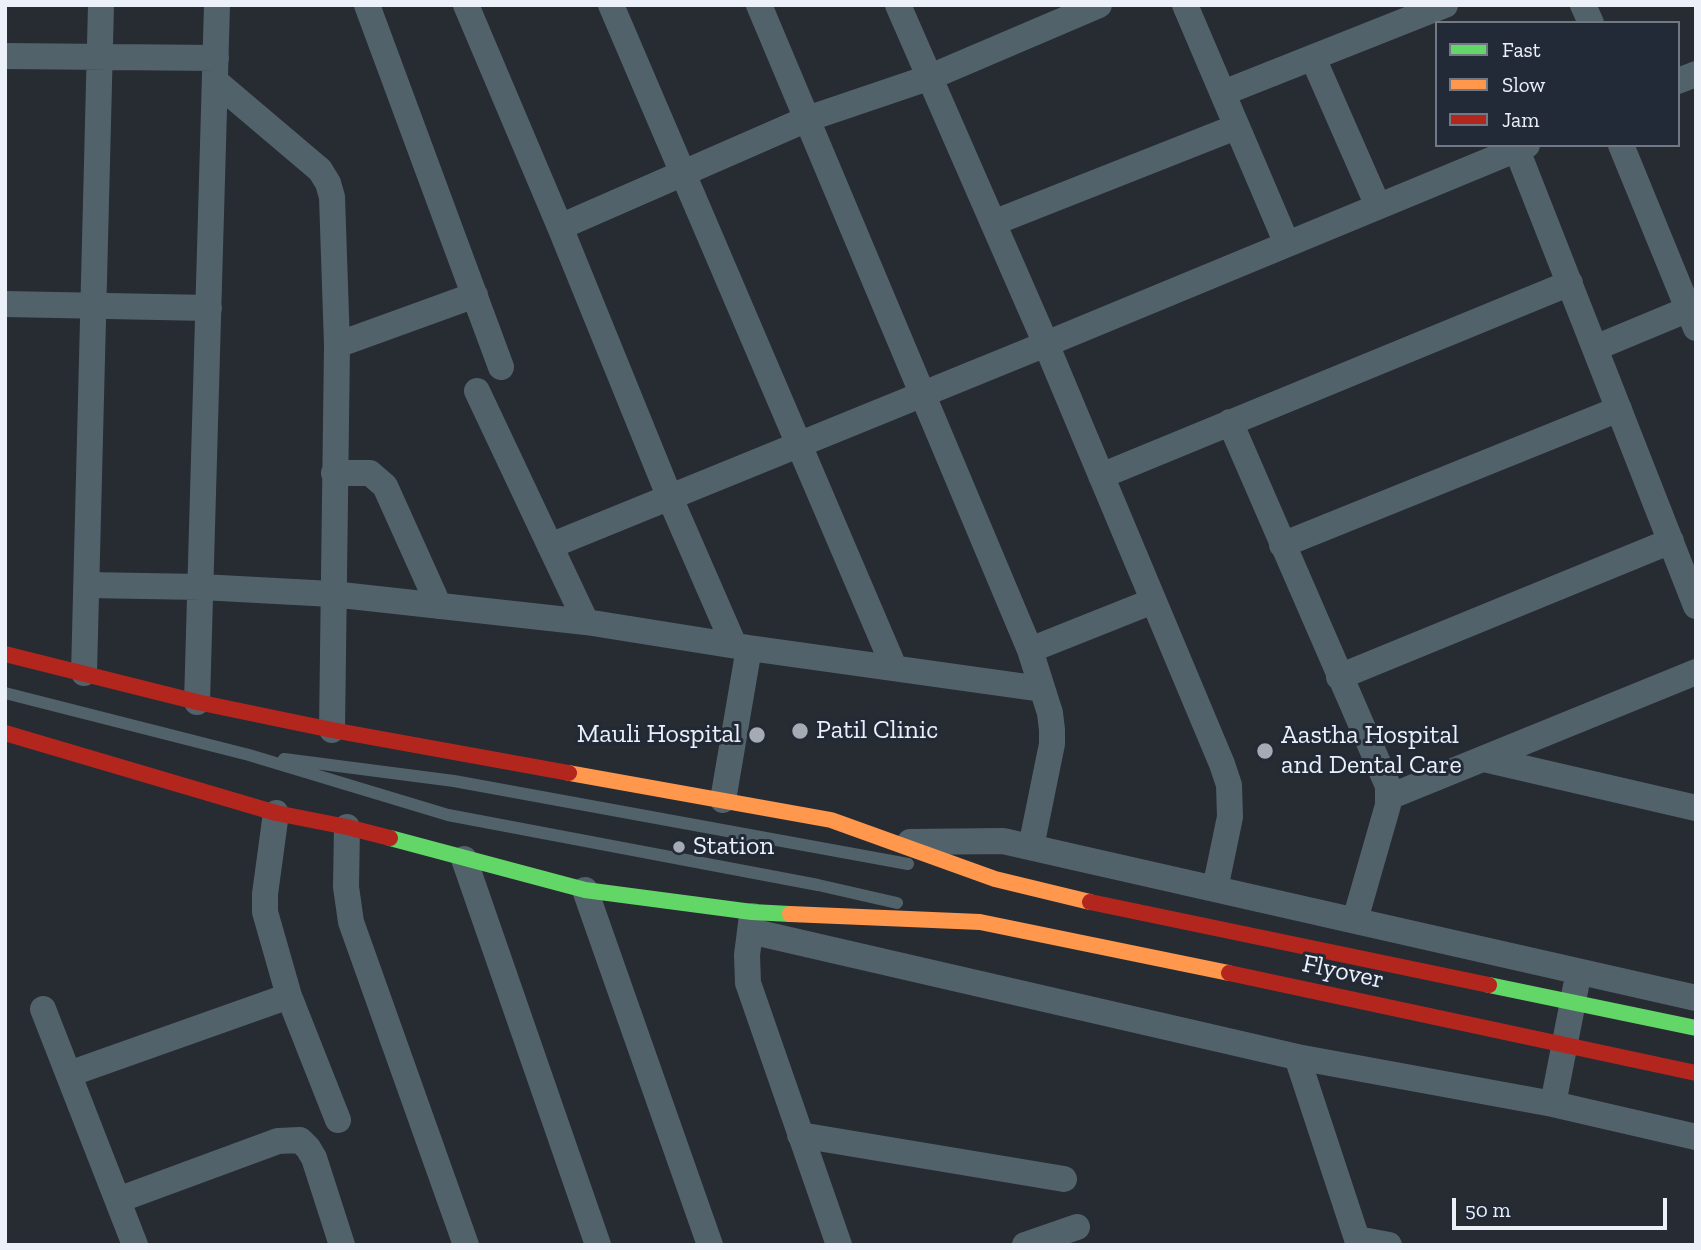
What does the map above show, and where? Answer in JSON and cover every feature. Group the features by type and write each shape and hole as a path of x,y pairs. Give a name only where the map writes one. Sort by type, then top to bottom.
{"main road":[{"name":"Flyover","path":"5,654 197,702 332,730 831,820 995,879 1101,905 1696,1028"},
{"name":"Flyover","path":"5,733 276,813 347,827 584,890 751,921 980,922 1696,1073"}],"street":[{"path":"84,673 101,5"},
{"path":"197,702 217,5"},
{"path":"367,5 501,367"},
{"path":"466,5 670,498 741,647 723,800"},
{"path":"611,5 894,667"},
{"path":"759,5 1030,650 1050,713 1052,744 1031,847"},
{"path":"898,5 1046,344 1222,764 1229,785 1230,817 1215,889"},
{"path":"560,227 807,119 928,78 1045,16 1099,5"},
{"path":"1185,5 1287,244"},
{"path":"1583,5 1590,21"},
{"path":"1223,93 1444,12"},
{"path":"5,56 100,57 216,70 320,170 328,183 333,211 337,345 332,730"},
{"path":"1313,58 1378,206"},
{"path":"993,223 1236,127"},
{"path":"1595,348 1693,315 1622,147"},
{"path":"550,545 1046,344 1509,150 1570,283 1696,606"},
{"path":"1101,476 1570,283"},
{"path":"337,345 475,295"},
{"path":"5,304 209,308"},
{"path":"477,391 586,622"},
{"path":"1282,545 1619,409"},
{"path":"1230,422 1385,778 1390,797 1355,920"},
{"path":"334,473 370,473 385,486 439,606"},
{"path":"1339,677 1671,541"},
{"path":"87,585 201,587 332,594 586,622 741,647 1042,689"},
{"path":"1030,650 1153,601"},
{"path":"1390,797 1696,672"},
{"path":"1484,759 1696,808"},
{"path":"276,813 265,912 289,996 338,1120"},
{"path":"347,827 346,887 351,922 466,1245"},
{"path":"894,843 1003,841 1696,998"},
{"path":"464,859 598,1245"},
{"path":"584,890 710,1245"},
{"path":"839,1245 748,983 747,955 751,921 1297,1057 1553,1104 1696,1137"},
{"path":"1553,1104 1579,971"},
{"path":"69,1074 289,996"},
{"path":"43,1009 135,1245"},
{"path":"1297,1057 1358,1242 1389,1245"},
{"path":"800,1135 1064,1180"},
{"path":"118,1200 278,1141 300,1140 309,1148 314,1158 342,1245"},
{"path":"1025,1245 1077,1227"}],"lane":[{"path":"5,693 249,755 448,815 818,885 980,922"},
{"path":"249,755 454,781 995,879"}],"traffic: fast":[{"path":"390,838 585,890 752,912 790,914"},
{"path":"1489,985 1696,1028"}],"traffic: slow":[{"path":"569,773 831,820 995,879 1090,902"},
{"path":"790,914 980,922 1229,973"}],"traffic: jam":[{"path":"5,654 197,702 332,730 569,773"},
{"path":"5,733 276,813 390,838"},
{"path":"1090,902 1489,985"},
{"path":"1229,973 1696,1073"}],"place":[{"name":"Patil Clinic","path":"800,731"},
{"name":"Mauli Hospital","path":"757,735"},
{"name":"Aastha Hospital and Dental Care","path":"1265,751"},
{"name":"Station","path":"679,847"}]}
